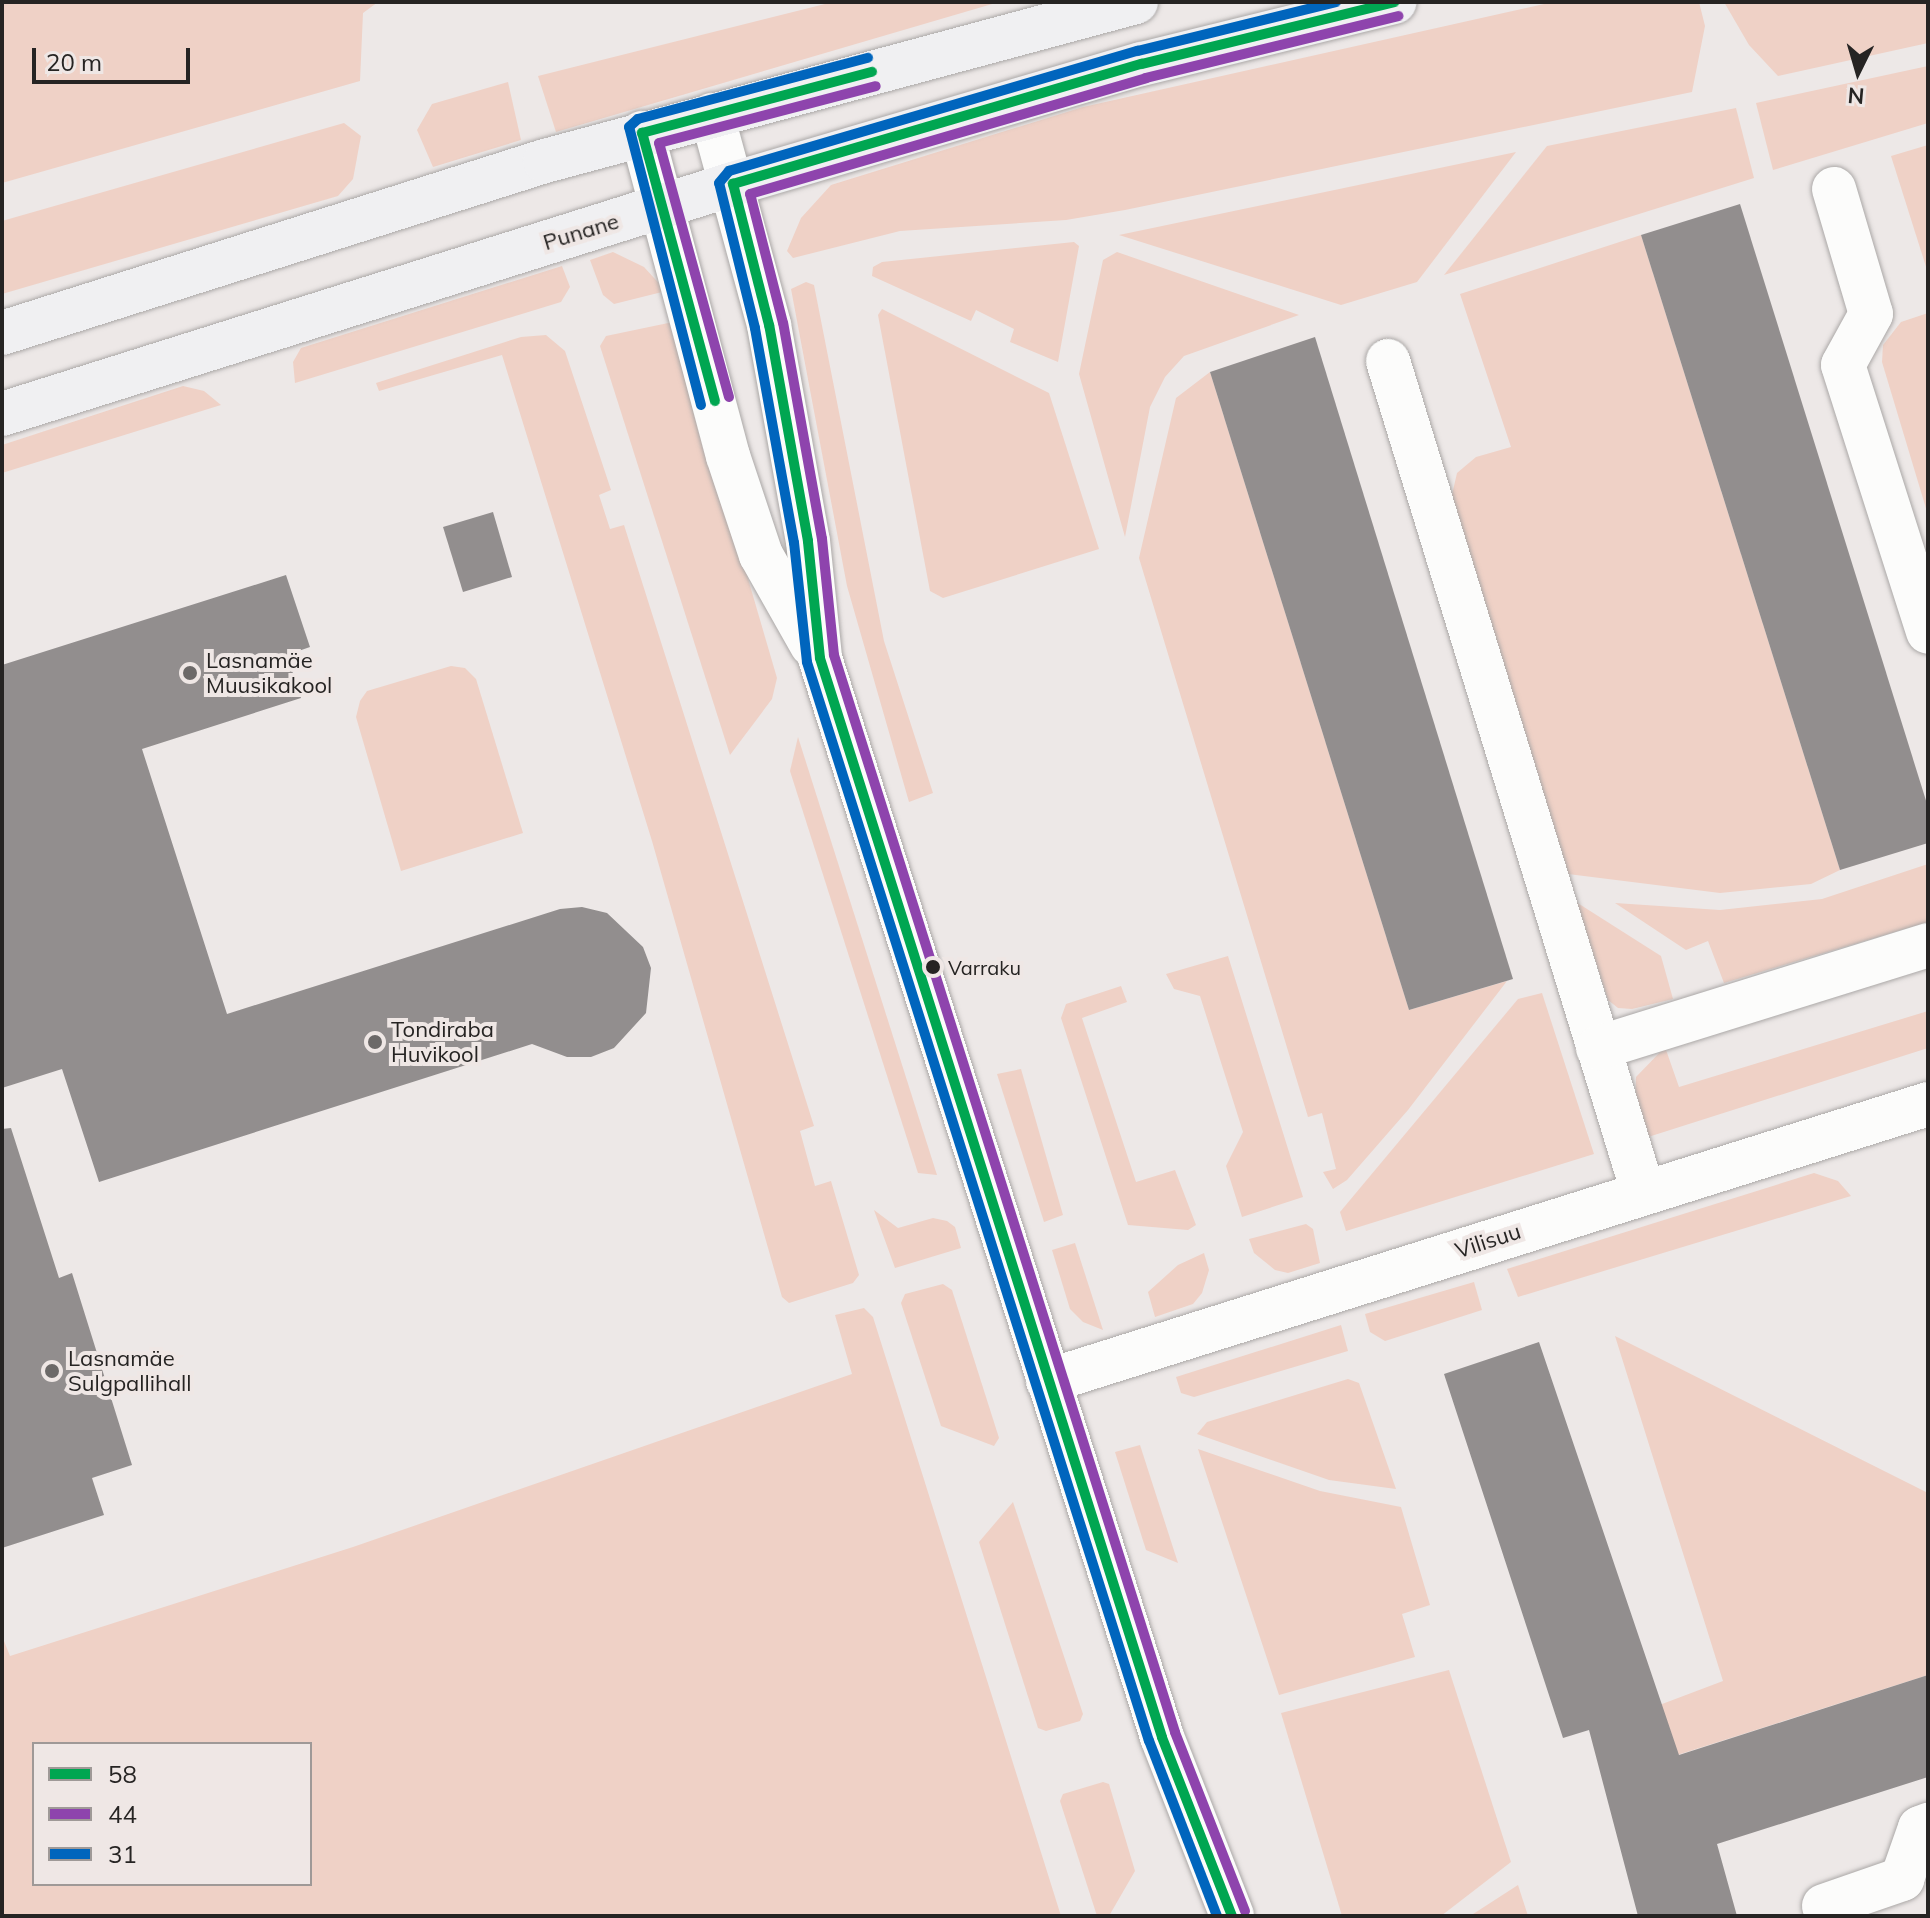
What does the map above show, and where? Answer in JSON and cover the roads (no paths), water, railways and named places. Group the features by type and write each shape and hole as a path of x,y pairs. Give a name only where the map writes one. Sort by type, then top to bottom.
{"main road":[{"path":"2,333 642,133 1136,2"},
{"name":"Punane","path":"2,414 733,184 1142,64 1395,2"}],"street":[{"path":"712,115 769,325 808,541 820,658 1162,1737 1232,1916"},
{"path":"642,133 728,456 761,555 820,658"},
{"path":"1834,189 1871,314 1843,365 1928,632"},
{"path":"1388,361 1643,1192"},
{"path":"1598,1048 1928,945"},
{"name":"Vilisuu","path":"1048,1381 1928,1104"},
{"path":"1824,1906 1902,1879 1920,1828 1928,1825"}],"place":[{"name":"Lasnamäe Muusikakool","path":"190,673"},
{"name":"Varraku","path":"933,967"},
{"name":"Tondiraba Huvikool","path":"375,1042"},
{"name":"Lasnamäe Sulgpallihall","path":"52,1371"}]}
